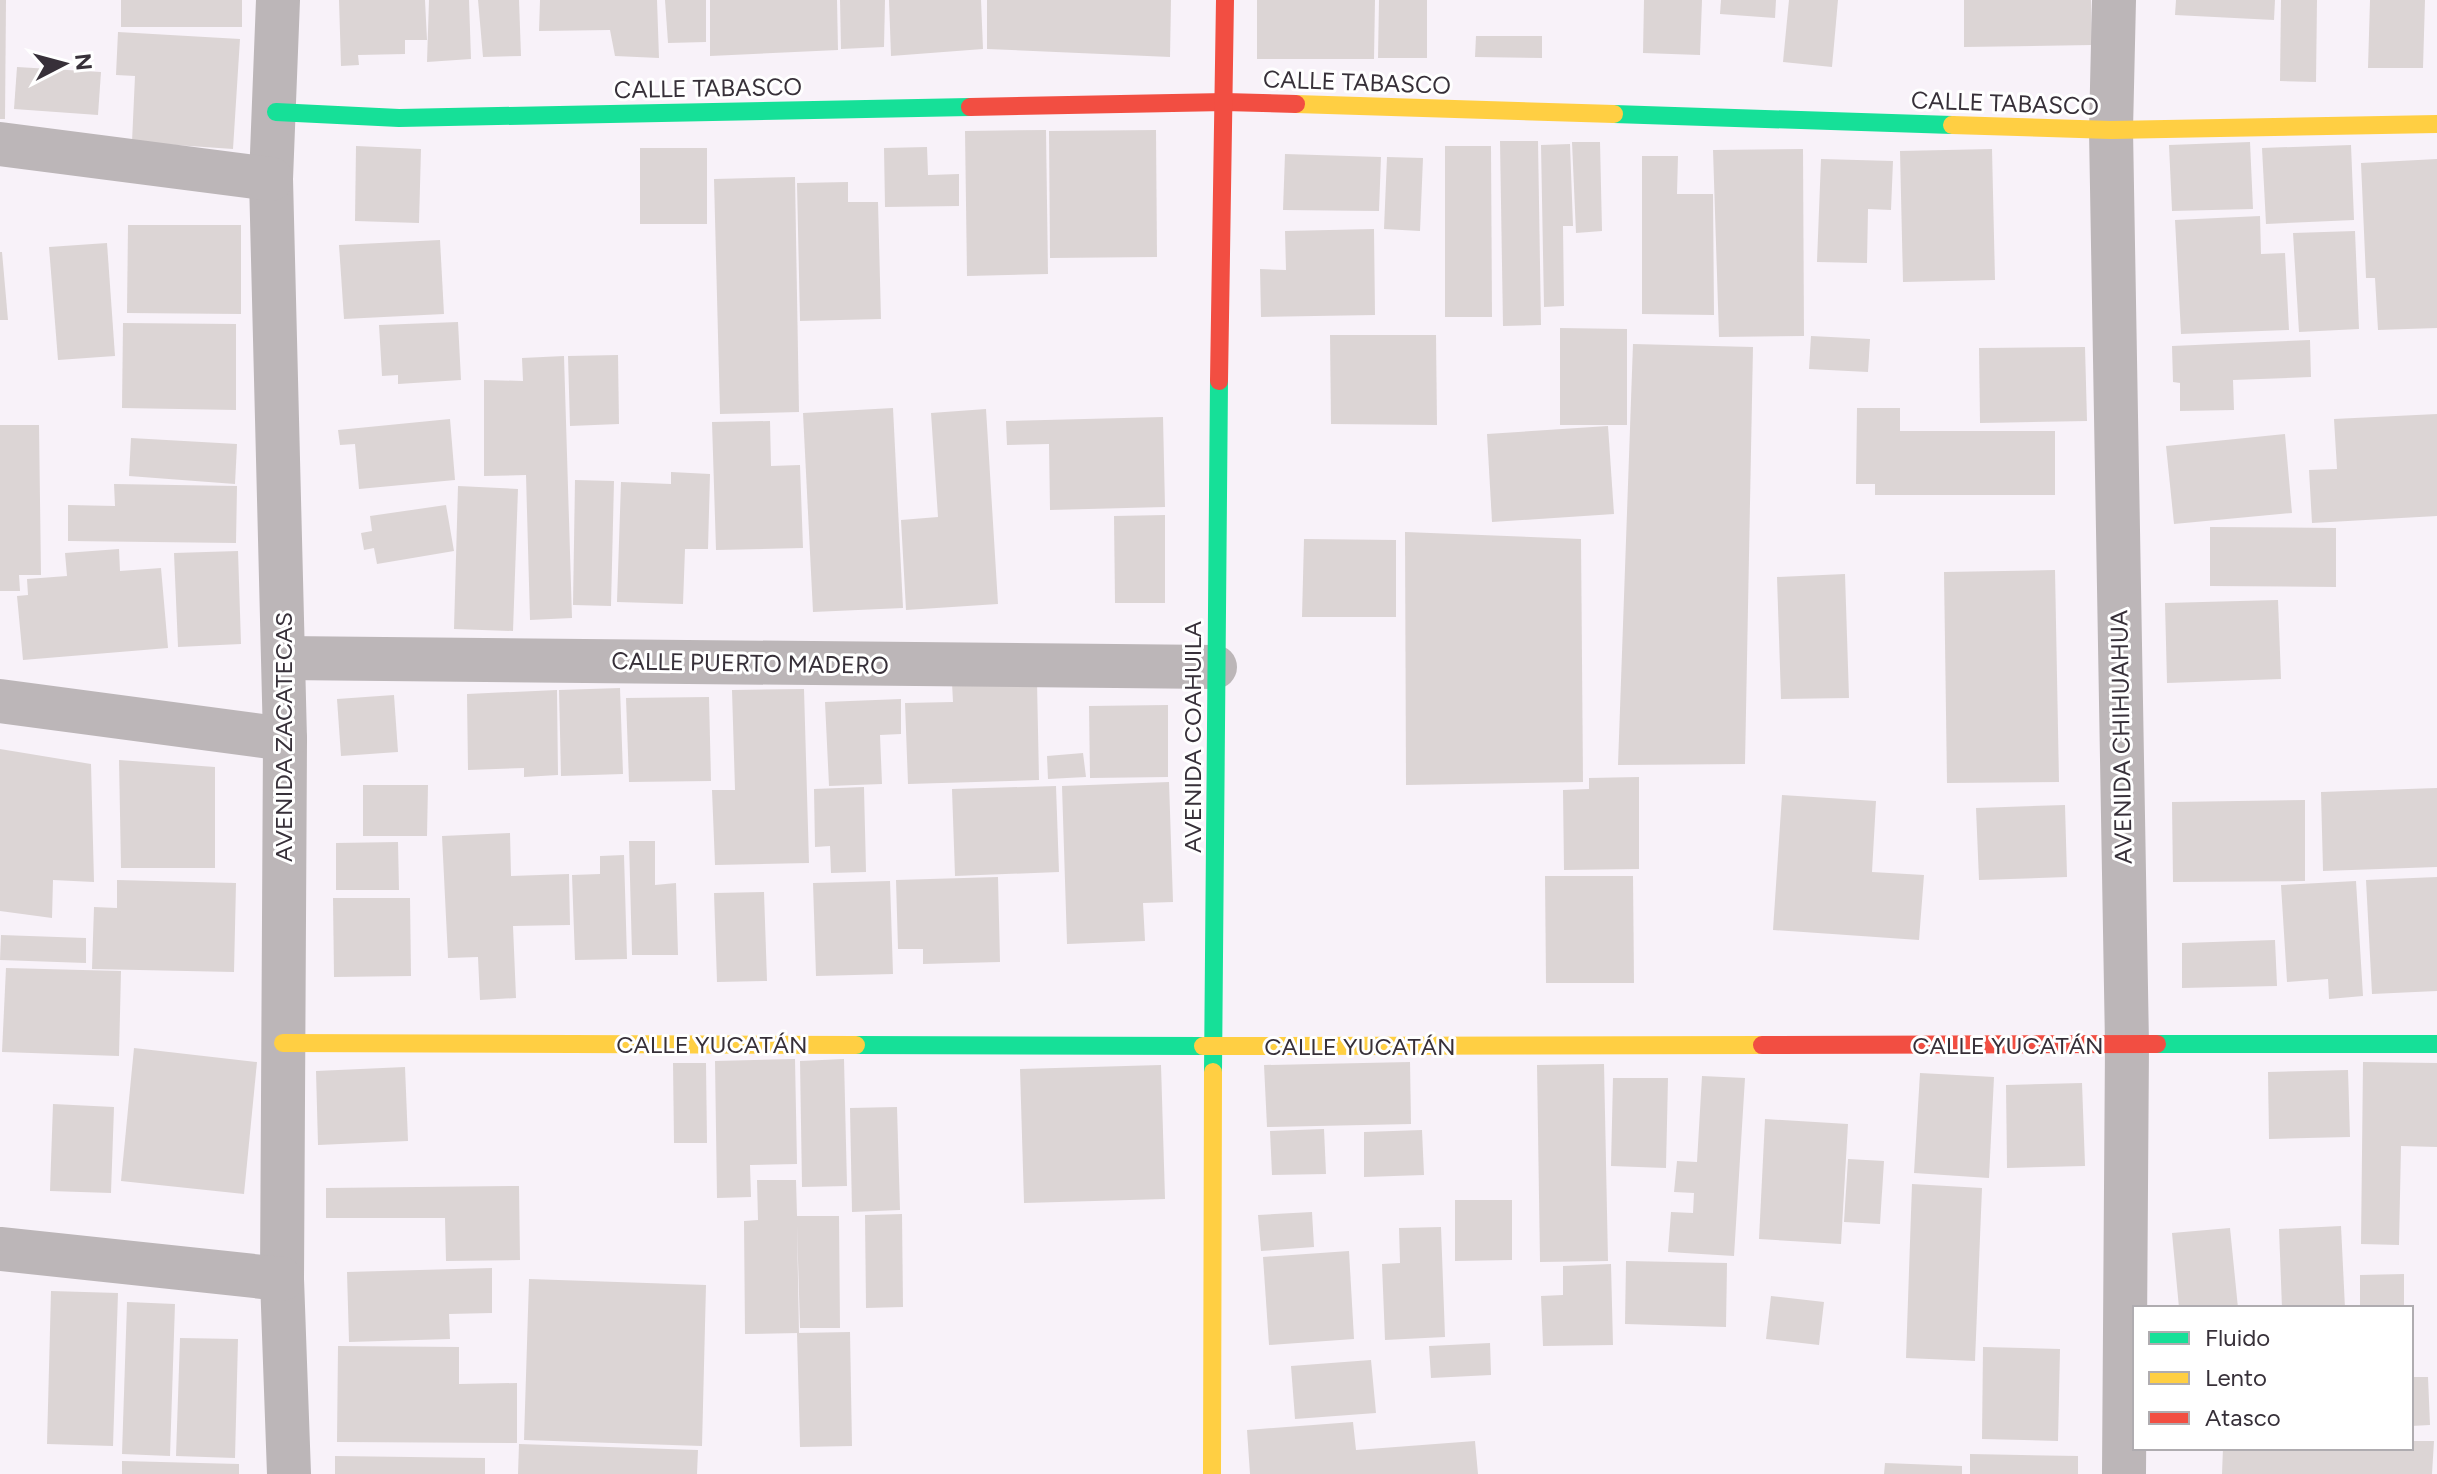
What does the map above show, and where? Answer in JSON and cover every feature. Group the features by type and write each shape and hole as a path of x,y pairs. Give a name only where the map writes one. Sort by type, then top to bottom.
{"street":[{"name":"AVENIDA ZACATECAS","path":"278,0 271,179 284,658 282,1279 289,1474"},
{"name":"AVENIDA COAHUILA","path":"1212,1474 1215,667 1225,0"},
{"name":"AVENIDA CHIHUAHUA","path":"2114,0 2111,130 2127,1045 2124,1474"},
{"name":"CALLE TABASCO","path":"276,112 399,118 1225,102 2111,130 2437,124"},
{"path":"0,144 271,179"},
{"name":"CALLE PUERTO MADERO","path":"284,658 1215,667"},
{"path":"0,701 285,739"},
{"name":"CALLE YUCATÁN","path":"283,1043 1215,1046 2437,1044"},
{"path":"0,1249 282,1279"}],"building":[{"path":"0,0 6,0 5,119 0,119"},
{"path":"121,0 242,0 242,27 121,27"},
{"path":"339,0 425,0 427,40 405,40 405,54 358,55 359,65 341,66"},
{"path":"429,0 469,0 471,59 427,62"},
{"path":"478,0 519,0 521,56 483,57"},
{"path":"540,0 657,0 659,58 615,56 610,30 539,31"},
{"path":"665,0 706,0 706,42 668,43"},
{"path":"710,0 837,0 838,50 710,56"},
{"path":"840,0 885,0 884,47 841,49"},
{"path":"889,0 981,0 983,49 891,56"},
{"path":"987,0 1171,0 1170,57 987,49"},
{"path":"1257,0 1375,0 1374,59 1257,59"},
{"path":"1379,0 1427,0 1427,58 1378,58"},
{"path":"1644,0 1702,0 1700,55 1643,53"},
{"path":"1721,0 1776,0 1775,18 1720,14"},
{"path":"1789,0 1838,0 1832,67 1783,62"},
{"path":"1964,0 2091,0 2092,45 1964,47"},
{"path":"2176,0 2275,0 2274,20 2175,15"},
{"path":"2281,0 2317,0 2316,82 2280,81"},
{"path":"2370,0 2425,0 2423,68 2368,68"},
{"path":"118,32 240,39 233,149 132,142 135,76 116,75"},
{"path":"1476,36 1542,36 1542,58 1475,57"},
{"path":"17,67 101,72 98,115 14,109"},
{"path":"1046,130 1048,274 967,276 965,131"},
{"path":"1156,130 1157,257 1050,258 1049,131"},
{"path":"1500,141 1538,141 1541,325 1503,326"},
{"path":"1572,142 1600,142 1602,231 1576,233"},
{"path":"2250,142 2253,209 2172,211 2169,145"},
{"path":"1570,144 1573,226 1563,226 1564,306 1544,307 1541,145"},
{"path":"2351,145 2354,220 2266,224 2262,148"},
{"path":"356,146 421,149 419,223 355,221"},
{"path":"1445,146 1491,146 1492,317 1445,317"},
{"path":"927,147 928,175 959,174 959,206 885,207 884,148"},
{"path":"640,148 707,148 707,224 640,224"},
{"path":"1803,149 1804,336 1719,337 1713,150"},
{"path":"1992,149 1995,280 1903,282 1900,151"},
{"path":"1285,154 1381,157 1379,211 1283,210"},
{"path":"1642,156 1678,156 1677,194 1713,194 1714,315 1642,314"},
{"path":"1387,157 1423,158 1420,231 1384,229"},
{"path":"1821,159 1893,161 1891,210 1868,209 1867,263 1817,262"},
{"path":"2437,159 2437,328 2378,330 2375,278 2366,278 2361,163"},
{"path":"795,177 799,412 720,414 714,179"},
{"path":"848,182 848,202 878,202 881,319 800,321 797,183"},
{"path":"2260,216 2261,254 2285,253 2289,330 2181,334 2175,220"},
{"path":"128,225 241,225 241,314 127,313"},
{"path":"1374,229 1375,315 1261,317 1260,269 1286,270 1285,231"},
{"path":"2355,231 2359,329 2299,332 2293,233"},
{"path":"440,240 444,314 344,319 339,245"},
{"path":"107,243 115,356 58,360 49,247"},
{"path":"2,252 8,320 0,320"},
{"path":"458,322 461,380 398,384 398,375 382,376 379,325"},
{"path":"123,323 236,324 236,410 122,408"},
{"path":"1560,328 1627,329 1627,425 1560,425"},
{"path":"1330,335 1436,335 1437,425 1331,424"},
{"path":"1811,336 1870,339 1868,372 1809,369"},
{"path":"2310,340 2311,377 2233,380 2234,410 2180,411 2180,383 2173,382 2172,346"},
{"path":"1633,344 1753,347 1745,764 1618,765"},
{"path":"2085,347 2087,421 1980,423 1979,348"},
{"path":"618,355 619,424 570,426 568,356"},
{"path":"564,356 572,618 530,620 526,475 484,476 484,380 523,381 522,358"},
{"path":"893,408 903,608 813,612 803,413"},
{"path":"1857,408 1900,408 1900,431 2055,431 2055,495 1875,495 1875,484 1856,484"},
{"path":"986,409 998,604 906,610 901,520 938,517 931,413"},
{"path":"2437,414 2437,516 2312,523 2309,470 2337,469 2334,419"},
{"path":"1163,417 1165,507 1050,510 1049,444 1007,445 1006,421"},
{"path":"450,419 455,480 359,489 355,444 340,445 338,430"},
{"path":"770,421 771,466 800,465 803,548 716,550 712,422"},
{"path":"0,425 39,425 41,575 19,575 20,591 0,591"},
{"path":"1608,426 1614,514 1492,522 1487,434"},
{"path":"2285,434 2292,513 2174,524 2166,446"},
{"path":"131,438 237,444 235,484 129,476"},
{"path":"671,472 710,474 708,549 685,549 683,604 617,602 621,482 671,484"},
{"path":"575,480 614,481 611,606 573,605"},
{"path":"114,484 237,486 236,543 68,541 68,505 115,506"},
{"path":"458,486 518,489 513,631 454,629"},
{"path":"446,505 454,551 377,564 374,548 364,550 361,533 372,531 370,516"},
{"path":"1165,515 1165,603 1115,603 1114,516"},
{"path":"2210,527 2336,528 2336,587 2210,586"},
{"path":"1405,532 1581,539 1583,782 1406,785"},
{"path":"1304,539 1396,540 1396,617 1302,617"},
{"path":"119,549 120,571 161,568 168,648 23,660 17,596 28,595 27,579 67,576 65,553"},
{"path":"238,551 241,644 178,647 174,553"},
{"path":"2055,570 2059,782 1947,783 1944,572"},
{"path":"1845,574 1849,698 1781,699 1777,577"},
{"path":"2278,600 2281,679 2167,683 2165,603"},
{"path":"1037,681 1039,780 908,784 905,703 953,702 952,683"},
{"path":"620,688 623,774 561,776 559,690"},
{"path":"804,689 809,863 715,865 712,790 735,790 732,690"},
{"path":"557,690 558,775 524,777 524,768 468,770 467,694"},
{"path":"394,695 398,752 341,756 337,699"},
{"path":"709,697 711,781 629,782 626,698"},
{"path":"901,699 901,734 880,735 882,784 829,786 825,702"},
{"path":"1168,705 1168,777 1090,778 1089,706"},
{"path":"0,749 91,764 94,882 53,880 52,918 0,911"},
{"path":"1083,753 1086,777 1048,779 1047,756"},
{"path":"119,760 215,767 215,868 121,868"},
{"path":"1639,777 1639,869 1564,870 1563,790 1589,789 1589,778"},
{"path":"1169,782 1173,902 1143,903 1145,941 1067,944 1062,786"},
{"path":"363,785 428,785 427,836 363,836"},
{"path":"1056,786 1059,872 955,876 952,789"},
{"path":"864,787 866,872 831,873 830,846 815,847 814,789"},
{"path":"2437,788 2437,867 2323,871 2321,792"},
{"path":"1782,795 1876,801 1872,872 1924,875 1919,940 1773,930"},
{"path":"2305,800 2305,881 2173,882 2172,802"},
{"path":"2065,805 2067,877 1979,880 1976,808"},
{"path":"510,833 511,876 569,874 570,925 513,926 516,998 480,1000 478,957 448,958 442,836"},
{"path":"629,841 655,841 655,885 676,883 678,955 632,955"},
{"path":"398,842 399,890 336,890 336,843"},
{"path":"624,855 627,959 575,960 572,875 600,874 600,856"},
{"path":"1545,876 1633,876 1634,983 1546,983"},
{"path":"998,877 1000,962 923,964 923,949 898,949 896,880"},
{"path":"2437,877 2437,991 2372,994 2366,880"},
{"path":"117,880 236,883 234,972 92,969 94,907 117,908"},
{"path":"890,881 893,974 816,976 813,883"},
{"path":"2356,881 2363,996 2329,999 2328,979 2287,982 2281,885"},
{"path":"764,892 767,981 717,982 714,893"},
{"path":"333,898 410,898 411,976 334,977"},
{"path":"1,935 86,938 86,963 0,960"},
{"path":"2275,940 2277,986 2182,988 2182,943"},
{"path":"6,968 121,971 119,1056 2,1052"},
{"path":"134,1048 257,1062 244,1194 121,1181"},
{"path":"795,1059 797,1164 750,1165 751,1197 717,1198 715,1061"},
{"path":"844,1059 847,1186 802,1187 800,1061"},
{"path":"1410,1062 1411,1124 1267,1127 1264,1065"},
{"path":"2363,1062 2437,1063 2437,1147 2401,1146 2399,1245 2361,1244"},
{"path":"673,1063 706,1063 707,1143 674,1143"},
{"path":"1604,1064 1608,1261 1540,1262 1537,1065"},
{"path":"1161,1065 1165,1199 1024,1203 1020,1069"},
{"path":"405,1067 408,1141 318,1145 316,1071"},
{"path":"2348,1070 2350,1137 2269,1139 2268,1072"},
{"path":"1920,1073 1994,1077 1989,1178 1914,1173"},
{"path":"1702,1076 1745,1078 1734,1256 1668,1252 1671,1212 1693,1213 1694,1193 1674,1192 1677,1161 1697,1162"},
{"path":"1613,1078 1668,1078 1666,1168 1611,1166"},
{"path":"2082,1083 2085,1166 2007,1168 2006,1085"},
{"path":"53,1104 114,1107 111,1193 50,1191"},
{"path":"897,1107 900,1210 852,1212 850,1108"},
{"path":"1765,1119 1848,1124 1841,1244 1759,1239"},
{"path":"1324,1129 1326,1174 1272,1175 1270,1131"},
{"path":"1422,1130 1424,1175 1364,1177 1364,1132"},
{"path":"1848,1159 1884,1161 1880,1224 1844,1222"},
{"path":"757,1180 796,1180 797,1216 839,1216 840,1328 800,1328 797,1225 799,1333 745,1334 744,1221 758,1220"},
{"path":"1912,1184 1982,1188 1975,1361 1906,1358"},
{"path":"519,1186 520,1260 446,1261 445,1218 326,1218 326,1188"},
{"path":"1455,1200 1512,1200 1512,1260 1455,1261"},
{"path":"1312,1212 1314,1247 1261,1251 1258,1215"},
{"path":"902,1214 903,1307 866,1308 865,1215"},
{"path":"2341,1226 2345,1306 2282,1306 2279,1229"},
{"path":"1441,1227 1445,1337 1385,1340 1382,1264 1400,1263 1399,1228"},
{"path":"2230,1228 2238,1306 2179,1306 2172,1233"},
{"path":"1349,1251 1354,1339 1269,1345 1263,1257"},
{"path":"1626,1261 1727,1263 1726,1327 1625,1324"},
{"path":"1611,1264 1613,1345 1543,1346 1541,1296 1563,1295 1563,1266"},
{"path":"492,1268 492,1313 449,1314 450,1339 349,1342 347,1272"},
{"path":"2404,1274 2404,1306 2360,1306 2360,1275"},
{"path":"529,1279 706,1285 702,1446 524,1440"},
{"path":"51,1291 118,1293 113,1446 47,1444"},
{"path":"1771,1296 1824,1302 1819,1345 1766,1339"},
{"path":"127,1302 175,1304 170,1456 122,1454"},
{"path":"850,1332 852,1446 800,1447 797,1333"},
{"path":"180,1338 238,1339 235,1458 176,1456"},
{"path":"1490,1343 1491,1375 1431,1378 1429,1346"},
{"path":"338,1346 459,1347 459,1384 517,1383 517,1443 337,1442"},
{"path":"1983,1347 2060,1349 2058,1441 1982,1439"},
{"path":"1371,1360 1376,1413 1295,1419 1291,1366"},
{"path":"2413,1377 2428,1377 2430,1425 2413,1426"},
{"path":"1353,1422 1356,1450 1475,1441 1478,1474 1250,1474 1247,1430"},
{"path":"2413,1441 2434,1441 2432,1474 2222,1474 2223,1450 2413,1450"},
{"path":"519,1444 698,1450 697,1474 518,1474"},
{"path":"1970,1454 2078,1456 2078,1474 1970,1474"},
{"path":"335,1456 485,1458 485,1474 335,1474"},
{"path":"122,1461 239,1464 239,1474 122,1474"},
{"path":"1885,1463 1962,1466 1962,1474 1884,1474"}],"traffic: fast":[{"path":"276,112 399,118 970,107"},
{"path":"1614,114 1952,125"},
{"path":"1213,1072 1219,381"},
{"path":"2157,1044 2437,1044"},
{"path":"856,1045 1203,1046"}],"traffic: slow":[{"path":"1296,104 1614,114"},
{"path":"1952,125 2111,130 2437,124"},
{"path":"283,1043 856,1045"},
{"path":"1203,1046 1762,1045"},
{"path":"1212,1474 1213,1072"}],"traffic: jam":[{"path":"1219,381 1225,0"},
{"path":"970,107 1225,102 1296,104"},
{"path":"1762,1045 2157,1044"}]}
